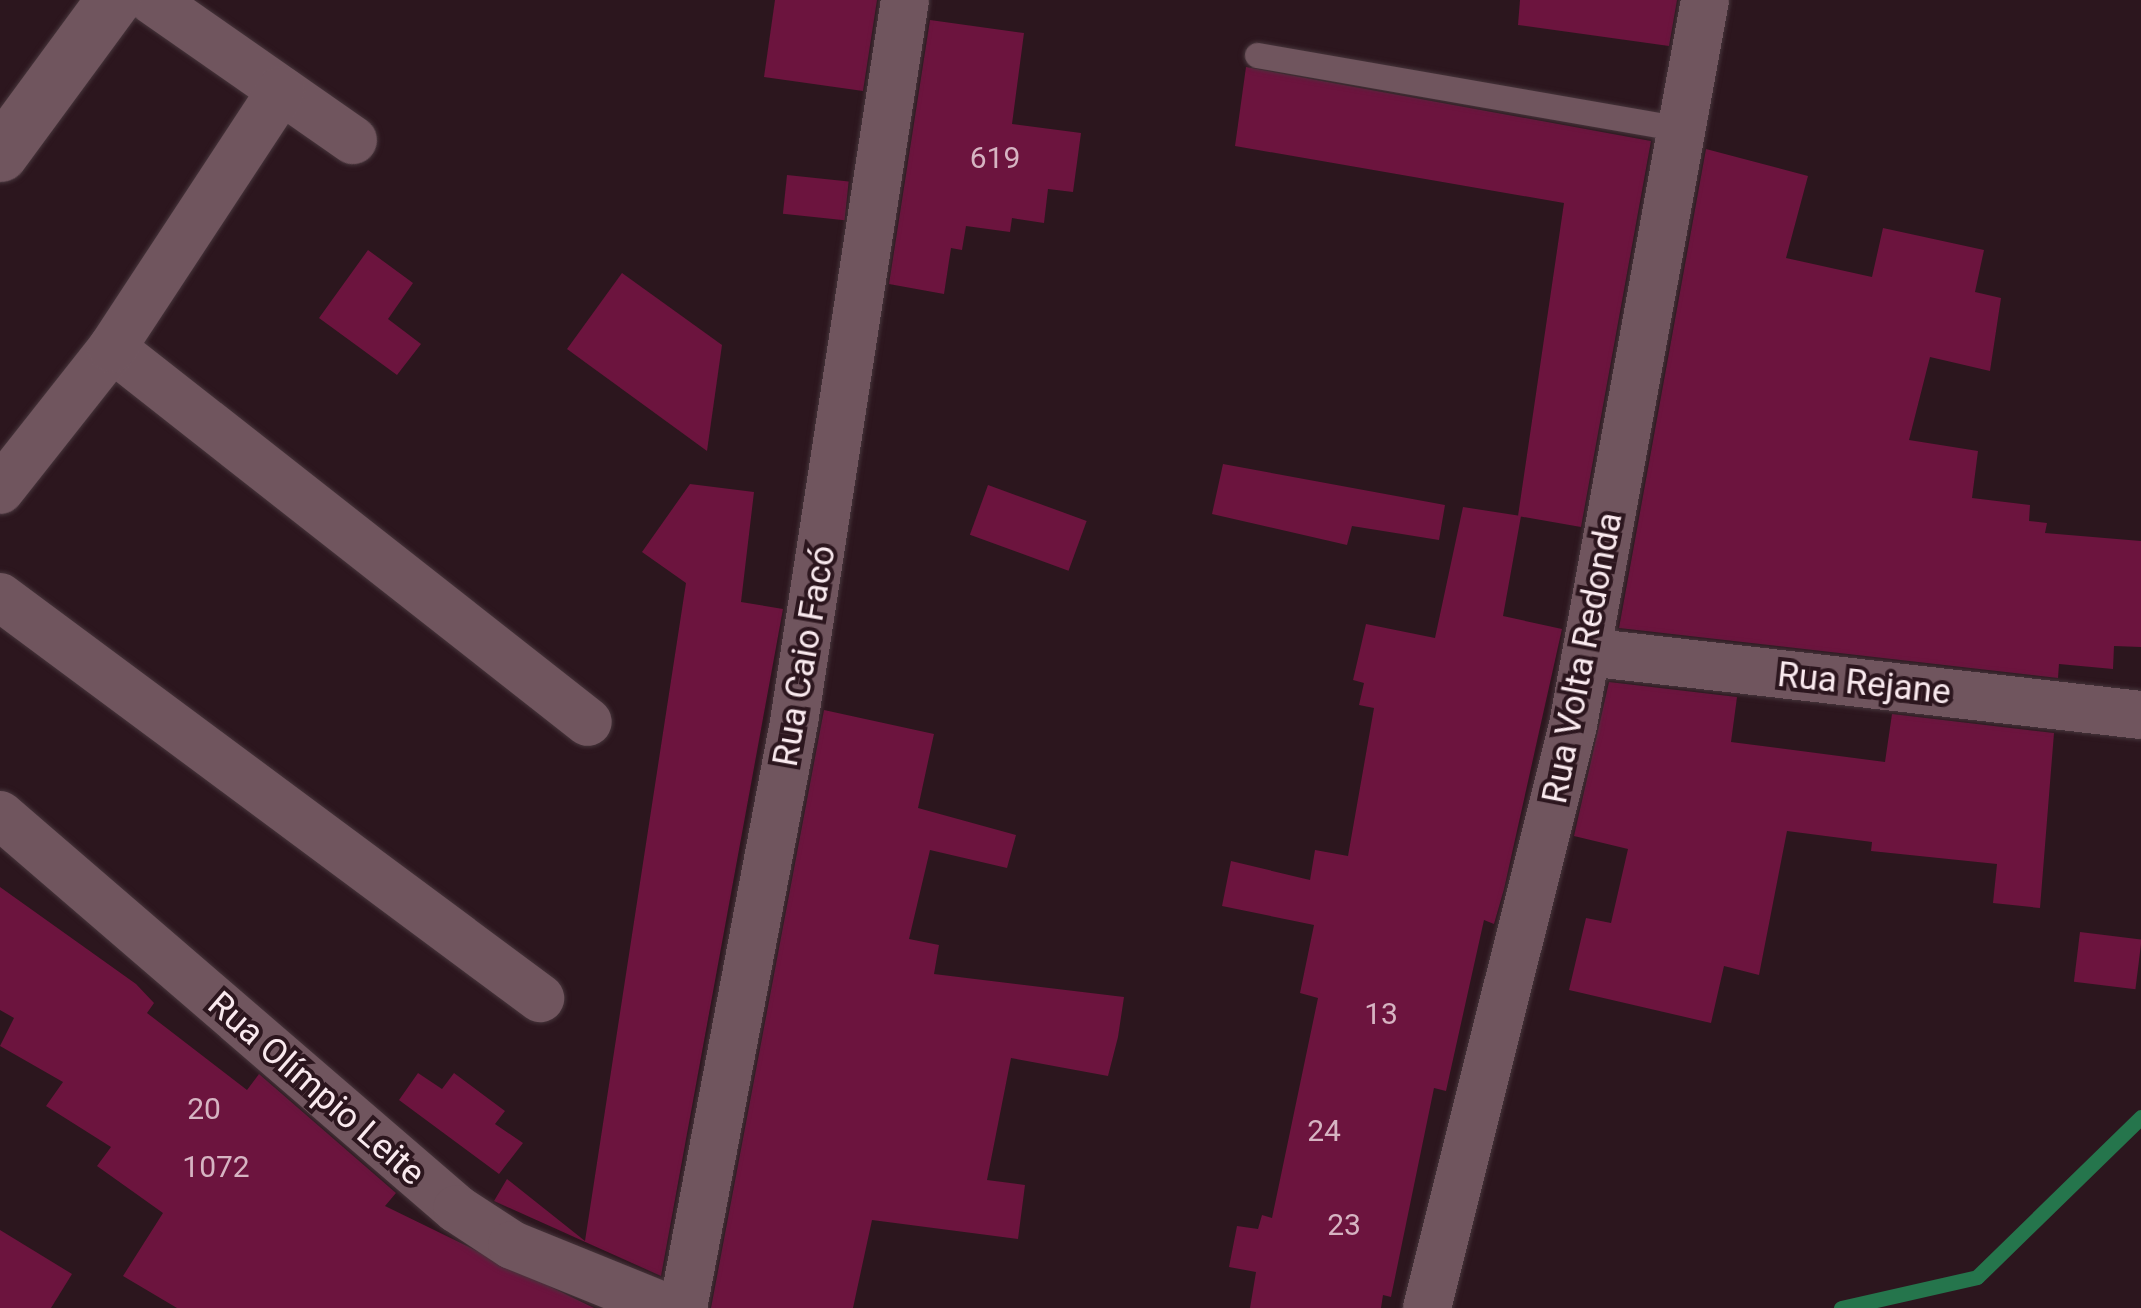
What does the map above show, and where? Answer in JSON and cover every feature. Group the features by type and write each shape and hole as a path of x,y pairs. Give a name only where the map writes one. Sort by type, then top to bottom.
{"street":[{"path":"0,154 113,0"},
{"path":"152,0 352,140"},
{"name":"Rua Caio Facó","path":"683,1308 798,704 904,0"},
{"name":"Rua Volta Redonda","path":"1427,1308 1526,940 1587,652 1685,130 1705,0"},
{"path":"0,490 112,348 281,91"},
{"path":"112,348 588,722"},
{"path":"0,597 540,998"},
{"name":"Rua Rejane","path":"1587,652 2141,715"},
{"name":"Rua Olímpio Leite","path":"0,815 457,1209 512,1245 666,1308"}],"lane":[{"path":"1257,55 1685,130"}],"building":[{"path":"775,0 877,0 863,91 764,77"},
{"path":"1520,0 1677,0 1669,46 1518,25"},
{"path":"930,20 1024,33 1012,124 1081,133 1073,192 1048,189 1044,223 1012,218 1010,232 966,226 962,250 951,248 944,294 889,284"},
{"path":"1246,67 1651,141 1581,527 1518,516 1564,203 1235,146"},
{"path":"1706,149 1808,176 1786,258 1872,277 1883,228 1984,250 1975,292 2001,298 1990,371 1930,357 1909,440 1978,451 1972,498 2030,505 2029,521 2047,523 2045,533 2141,541 2141,647 2114,646 2113,669 2059,664 2058,678 1619,628"},
{"path":"787,175 849,181 845,220 783,214"},
{"path":"368,250 413,283 388,319 421,344 397,375 319,318"},
{"path":"622,273 722,345 707,451 567,349"},
{"path":"1223,464 1445,505 1439,540 1352,526 1347,545 1212,514"},
{"path":"690,484 754,492 741,602 783,609 661,1276 494,1201 507,1179 585,1241 686,583 642,552"},
{"path":"988,485 1087,521 1069,571 970,535"},
{"path":"1463,507 1521,516 1503,616 1562,629 1504,889 1494,924 1484,920 1446,1091 1434,1088 1391,1297 1383,1295 1381,1308 1250,1308 1256,1272 1229,1267 1237,1226 1258,1229 1262,1215 1272,1218 1318,998 1300,993 1314,925 1222,906 1231,861 1310,880 1315,850 1348,856 1374,708 1359,705 1364,683 1353,680 1366,624 1435,638"},
{"path":"1609,682 1737,697 1731,742 1885,762 1892,714 2054,733 2040,908 1993,903 1997,864 1871,851 1872,842 1787,831 1759,975 1724,966 1711,1023 1569,990 1586,918 1611,923 1628,849 1574,836"},
{"path":"824,710 934,734 918,808 1016,835 1007,868 930,850 909,939 939,945 934,974 1124,997 1118,1037 1108,1076 1011,1058 987,1180 1025,1185 1018,1239 872,1220 853,1308 711,1308"},
{"path":"0,887 136,984 154,1003 147,1013 247,1090 259,1074 396,1193 385,1206 594,1308 177,1308 123,1276 163,1213 97,1166 111,1147 46,1106 63,1082 0,1046 14,1018 0,1010"},
{"path":"2080,932 2141,939 2135,989 2074,982"},
{"path":"418,1073 442,1089 454,1073 505,1111 495,1124 523,1143 499,1174 399,1100"},
{"path":"0,1230 72,1274 51,1308 0,1308"}],"waterway":[{"path":"1841,1308 1977,1277 2141,1117"}]}
